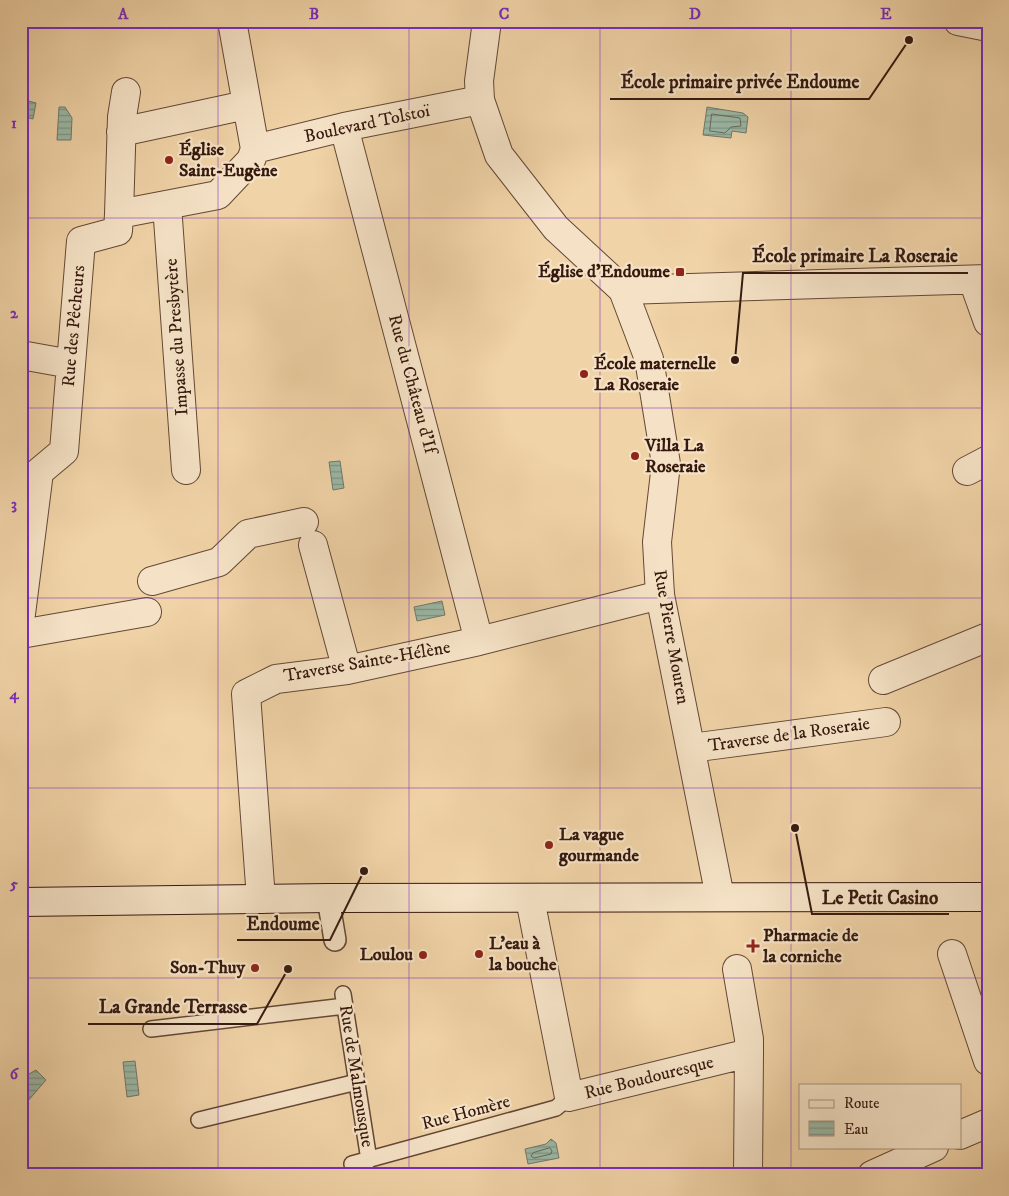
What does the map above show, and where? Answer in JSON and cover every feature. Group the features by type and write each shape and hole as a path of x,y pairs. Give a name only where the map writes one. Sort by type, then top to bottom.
{"street":[{"path":"126,92 121,132 119,214 218,195 251,160 255,149 232,21"},
{"path":"487,21 479,81 480,100 499,155 556,228 623,290 980,280 988,322"},
{"path":"958,21 988,27"},
{"name":"Boulevard Tolstoï","path":"255,149 344,128 480,100"},
{"path":"121,132 246,105"},
{"name":"Rue du Château d'If","path":"344,128 479,641"},
{"name":"Impasse du Presbytère","path":"167,205 186,470"},
{"name":"Rue des Pêcheurs","path":"21,614 24,563 38,472 64,451 81,241 118,231 119,214"},
{"name":"Rue Pierre Mouren","path":"623,290 649,360 666,464 657,542 660,595 720,897"},
{"path":"21,355 71,364"},
{"path":"152,581 219,562 248,534 309,533 347,670"},
{"name":"Traverse Sainte-Hélène","path":"260,899 246,694 276,678 347,670 479,641 660,595"},
{"path":"21,634 147,612"},
{"path":"883,680 988,637"},
{"name":"Traverse de la Roseraie","path":"691,748 886,722"},
{"path":"21,902 328,898 988,897"},
{"path":"328,898 334,940"},
{"name":"Rue Boudouresque","path":"530,899 569,1097 749,1053"},
{"path":"952,954 988,1061"},
{"path":"738,969 749,1040 743,1174"},
{"path":"962,1134 988,1123"},
{"path":"872,1175 932,1148"}],"lane":[{"name":"Rue de Malmousque","path":"151,1029 344,1000 369,1160 352,1164 355,1175"},
{"path":"199,1120 357,1082"},
{"name":"Rue Homère","path":"369,1160 556,1108 569,1097"}],"water":[{"path":"21,99 36,103 33,119 21,116"},
{"path":"59,107 65,107 72,118 71,140 57,140"},
{"path":"707,107 743,113 748,117 746,133 732,131 731,138 703,135"},
{"path":"340,461 344,488 333,490 329,462"},
{"path":"442,601 445,615 417,621 414,607"},
{"path":"135,1061 139,1095 127,1097 123,1062"},
{"path":"36,1070 46,1080 21,1109 21,1072 29,1074"},
{"path":"551,1139 556,1143 559,1158 528,1164 525,1149 546,1144"}],"place":[{"name":"École primaire privée Endoume","path":"909,40"},
{"name":"Église Saint-Eugène","path":"169,160"},
{"name":"Église d'Endoume","path":"680,272"},
{"name":"École primaire La Roseraie","path":"735,360"},
{"name":"École maternelle La Roseraie","path":"584,374"},
{"name":"Villa La Roseraie","path":"635,456"},
{"name":"Le Petit Casino","path":"795,828"},
{"name":"La vague gourmande","path":"549,845"},
{"name":"Endoume","path":"364,871"},
{"name":"Pharmacie de la corniche","path":"753,946"},
{"name":"L'eau à la bouche","path":"479,954"},
{"name":"Loulou","path":"423,955"},
{"name":"Son-Thuy","path":"255,968"},
{"name":"La Grande Terrasse","path":"288,969"}]}
